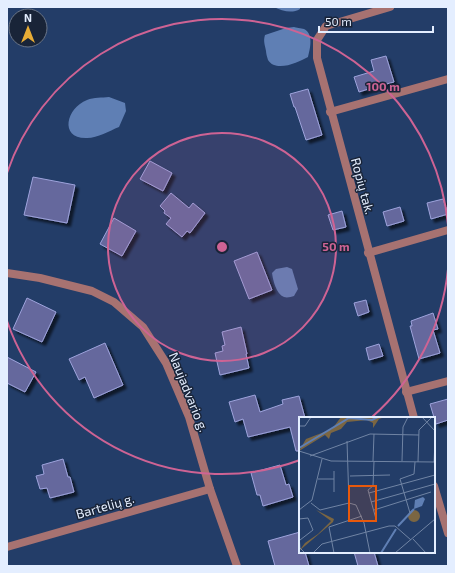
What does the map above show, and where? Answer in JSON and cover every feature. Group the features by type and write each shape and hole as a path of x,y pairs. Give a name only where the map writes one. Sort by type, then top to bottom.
{"street":[{"name":"Ropių tak.","path":"390,7 326,26 317,40 317,58 330,112 414,417"},
{"path":"330,112 448,79"},
{"path":"368,253 448,230"},
{"name":"Naujadvario g.","path":"7,273 40,278 92,291 114,302 143,327 166,363 188,417 210,489 237,566"},
{"path":"406,392 448,380"},
{"name":"Bartelių g.","path":"7,547 210,489"},
{"path":"435,489 448,533"}],"water":[{"path":"274,7 300,7 300,9 297,11 287,11"},
{"path":"294,27 304,29 309,34 310,50 308,57 288,65 276,66 272,64 268,60 264,41 265,35"},
{"path":"109,97 125,103 126,111 119,127 91,138 78,137 72,134 69,129 69,122 70,116 74,109 87,100"},
{"path":"287,267 292,269 298,289 294,296 284,297 277,290 272,273 276,269"}],"building":[{"path":"386,56 394,82 359,92 354,77 374,71 371,60"},
{"path":"308,89 322,135 306,140 290,94"},
{"path":"150,161 172,173 163,191 140,179"},
{"path":"33,177 75,185 67,223 24,215"},
{"path":"171,193 189,208 193,203 205,213 190,233 187,231 182,237 166,224 171,218 164,213 165,211 160,206"},
{"path":"443,199 448,214 431,219 427,203"},
{"path":"400,207 404,221 387,226 383,212"},
{"path":"342,211 346,227 333,230 328,215"},
{"path":"114,218 136,231 122,256 100,244"},
{"path":"257,252 272,290 249,299 234,261"},
{"path":"27,298 56,312 42,342 13,329"},
{"path":"366,300 369,312 358,316 354,303"},
{"path":"433,313 438,329 433,330 440,353 419,359 410,326 412,326 411,321"},
{"path":"241,327 249,368 220,375 215,353 223,351 222,346 225,345 222,332"},
{"path":"105,343 123,385 94,398 85,377 79,380 69,359"},
{"path":"379,344 383,356 369,360 366,348"},
{"path":"7,357 36,372 25,392 7,383"},
{"path":"255,395 260,412 283,404 282,400 299,396 305,417 299,417 299,451 296,451 290,427 248,437 243,419 235,422 229,402"},
{"path":"448,399 448,420 436,424 430,404"},
{"path":"63,459 74,492 50,498 47,488 40,489 36,476 44,474 42,465"},
{"path":"280,465 286,485 289,484 293,497 263,506 260,495 257,495 251,473"},
{"path":"299,532 299,553 305,553 309,566 275,566 268,541"},
{"path":"354,553 374,553 378,566 358,566"}]}
